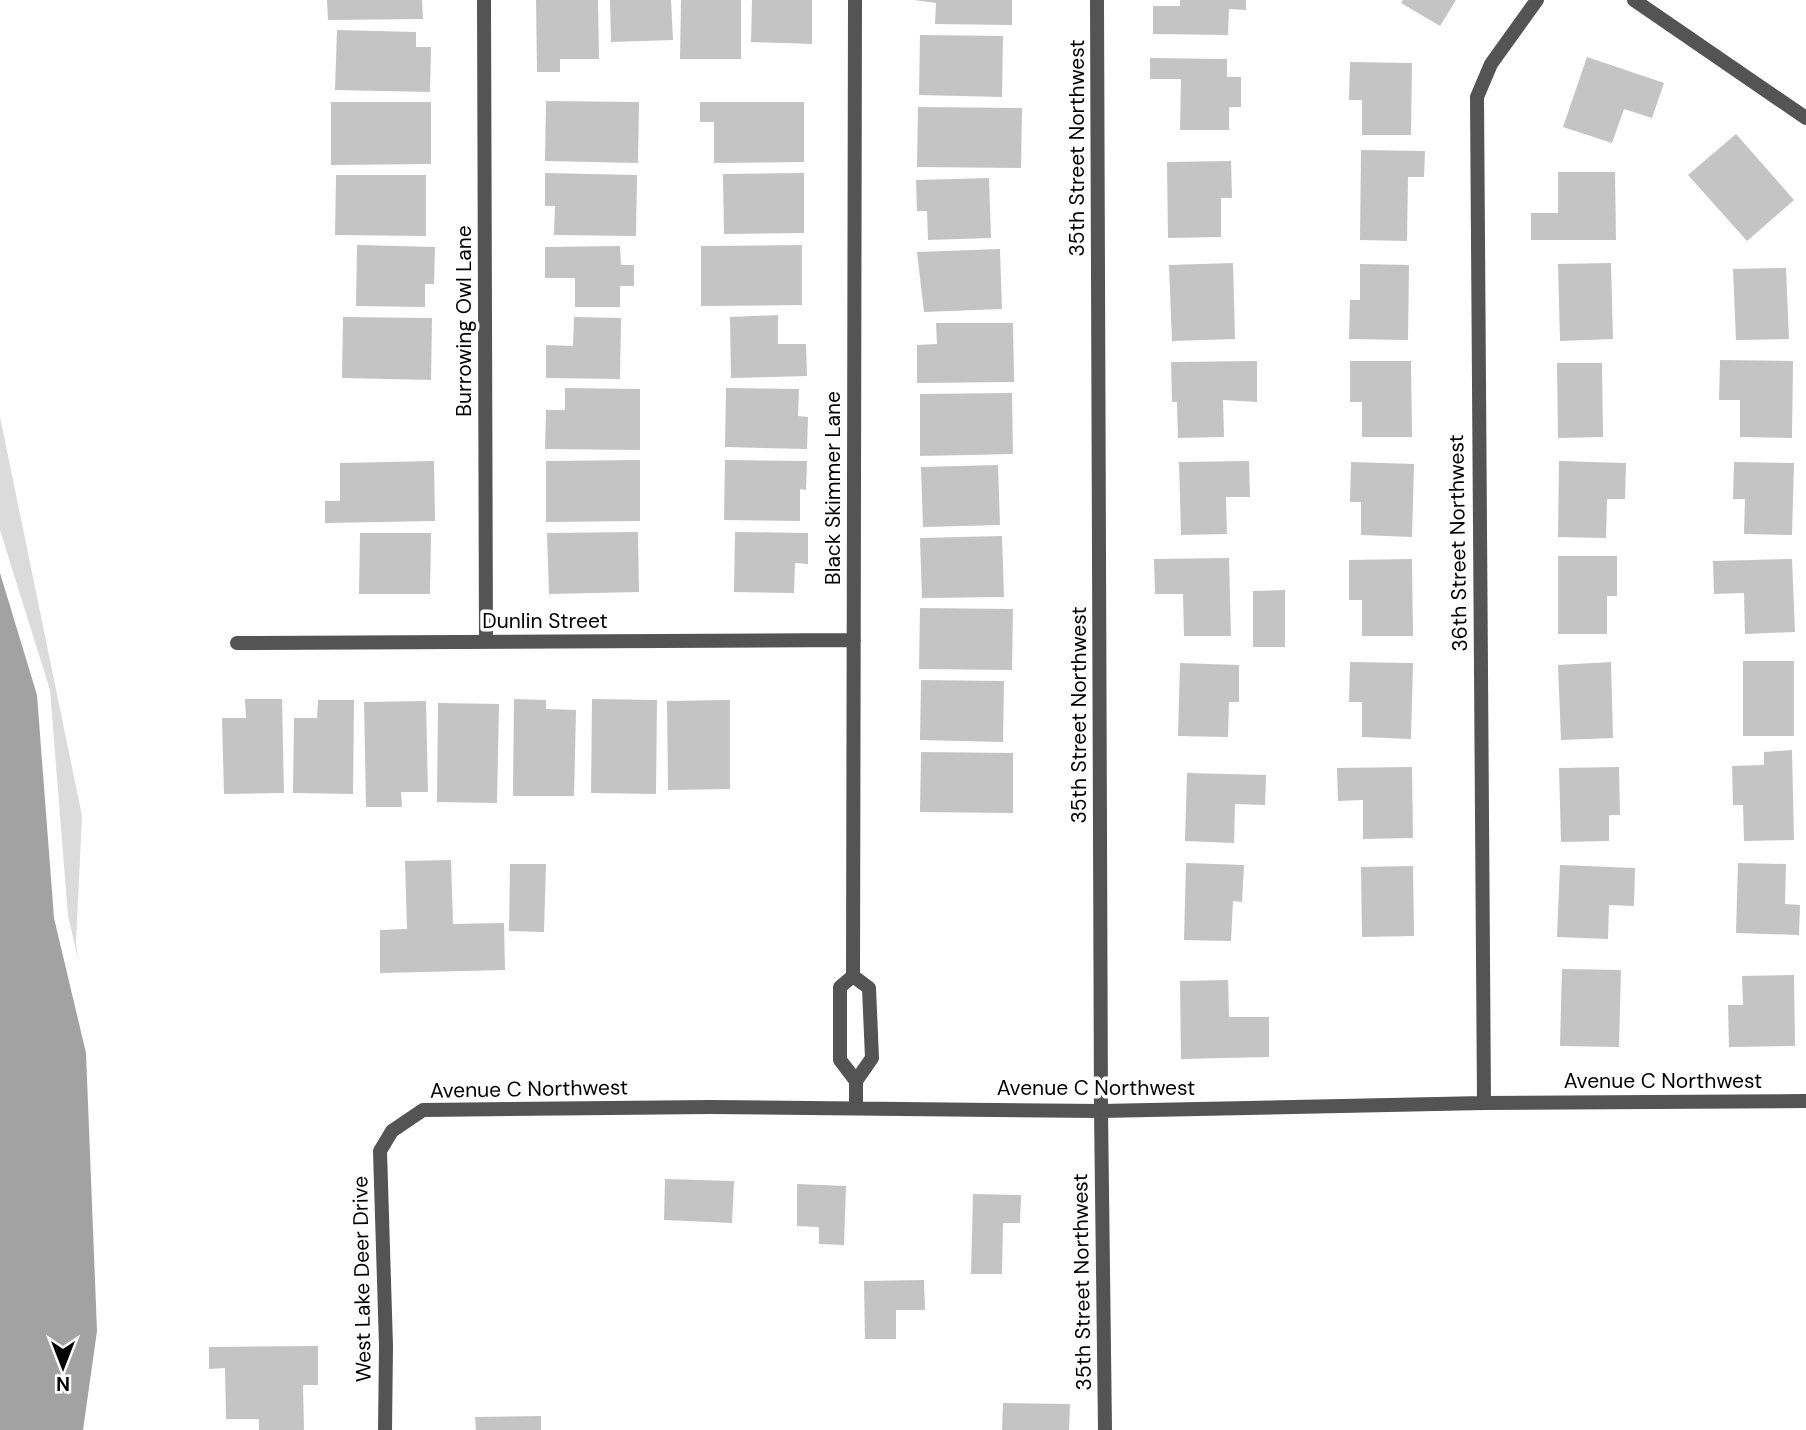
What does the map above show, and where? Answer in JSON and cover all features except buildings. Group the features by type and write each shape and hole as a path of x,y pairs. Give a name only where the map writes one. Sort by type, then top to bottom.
{"street":[{"name":"Burrowing Owl Lane","path":"484,0 486,642"},
{"name":"Black Skimmer Lane","path":"855,0 853,976 841,987 841,1060 856,1081"},
{"name":"35th Street Northwest","path":"1097,0 1101,1111 1105,1430"},
{"name":"36th Street Northwest","path":"1485,1103 1477,97 1491,64 1537,0"},
{"path":"1634,0 1806,118"},
{"name":"Dunlin Street","path":"237,643 854,640"},
{"name":"Black Skimmer Lane","path":"853,976 869,988 872,1058 856,1081 856,1108"},
{"name":"Avenue C Northwest","path":"392,1131 424,1111 856,1108 1101,1111 1485,1103 1806,1101"},
{"name":"West Lake Deer Drive","path":"385,1430 386,1346 380,1151 392,1131"}],"shaded area":[{"path":"0,417 82,816 76,942 78,959 68,916 50,690 0,530"},
{"path":"0,573 37,695 54,918 86,1053 97,1331 83,1430 0,1430"}]}
